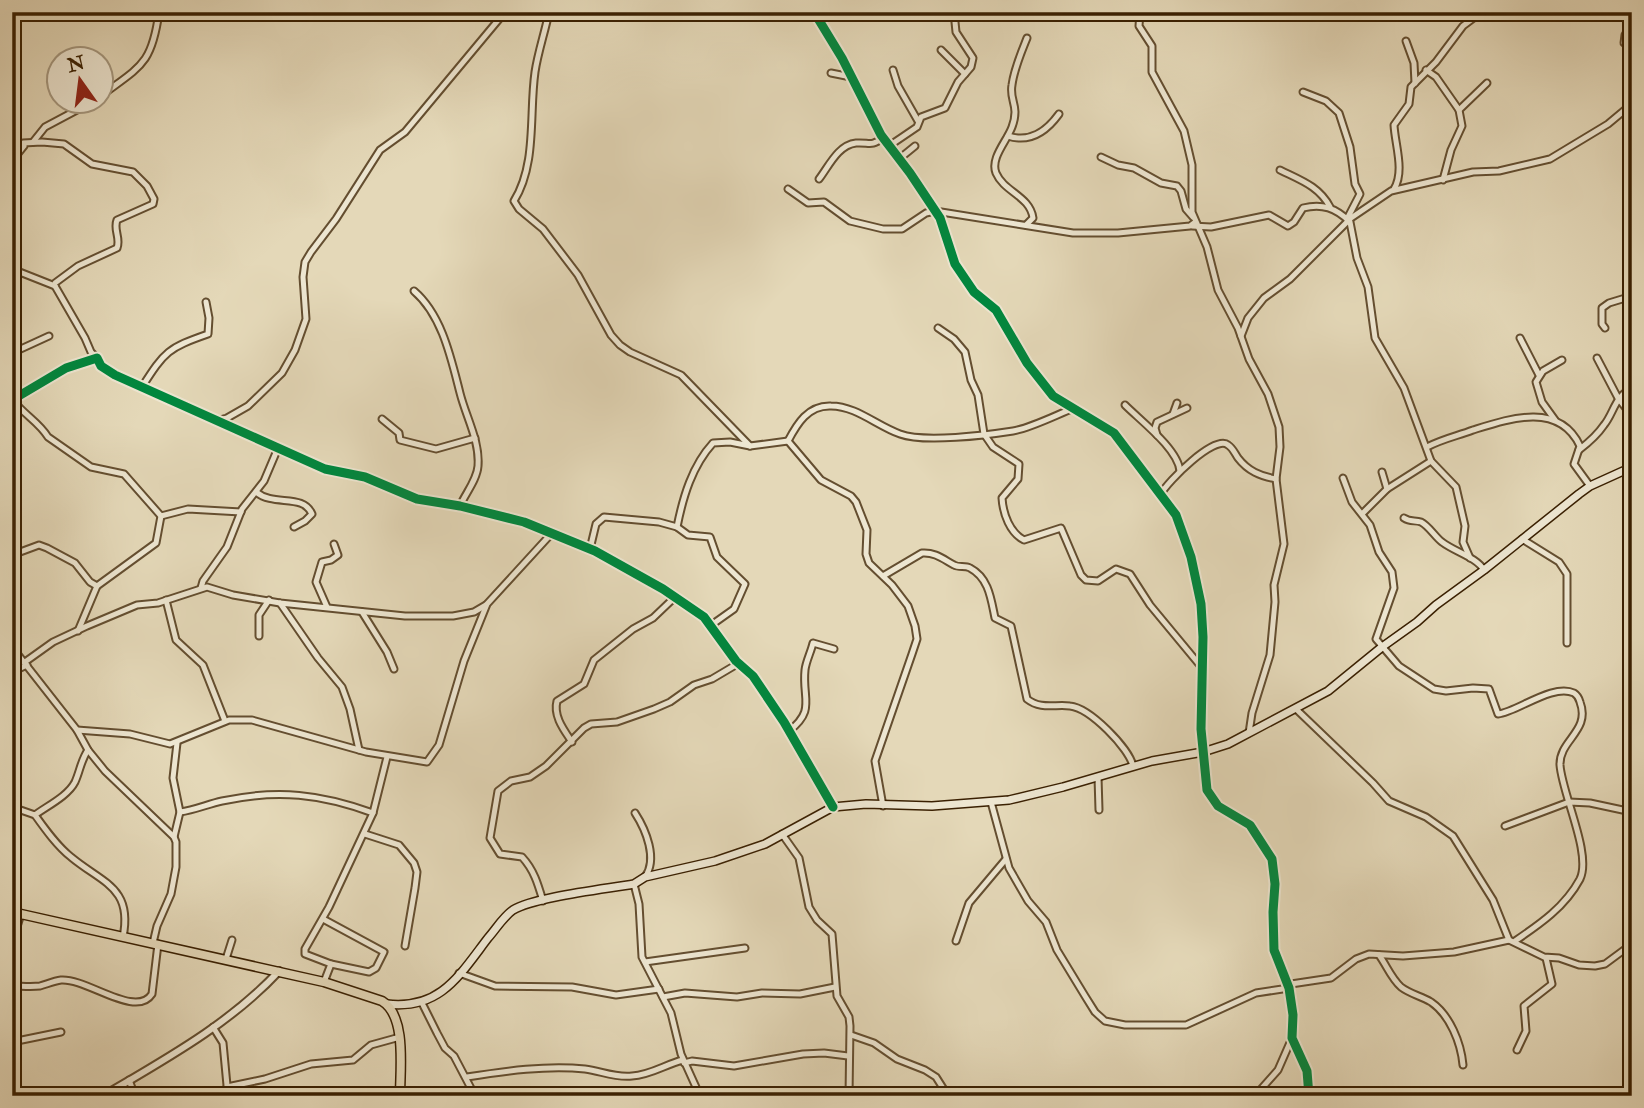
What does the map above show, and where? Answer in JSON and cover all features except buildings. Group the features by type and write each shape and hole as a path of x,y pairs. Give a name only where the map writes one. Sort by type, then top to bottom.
{"main road":[{"path":"17,913 324,982 363,993 387,1004 422,1003 443,991 512,911 543,901 634,884 645,877 715,861 765,844 833,807 901,804 932,806 1009,800 1133,766 1203,752 1228,744 1328,691 1591,486 1632,467"},
{"path":"387,1004 397,1020 400,1037 400,1096"}],"street":[{"path":"116,86 133,74 151,50 159,12"},
{"path":"216,421 248,406 282,373 295,350 306,319 303,278 305,262 311,252 336,219 380,150 406,132 505,12"},
{"path":"549,12 535,70 533,129 526,173 514,201 519,209 543,229 579,275 611,335 620,345 681,375 750,446"},
{"path":"889,146 920,125 921,117 945,108 958,82 971,67 973,58 956,32 954,12"},
{"path":"1140,12 1139,26 1152,46 1152,72 1184,131 1192,165 1191,204 1195,222"},
{"path":"1182,15 1202,12"},
{"path":"815,13 883,138 935,211 964,278 974,292 1004,320 1027,363 1053,396 1114,433 1176,515 1186,538 1197,577 1203,637 1203,752 1207,790 1212,799 1228,813 1250,825 1272,859 1275,884 1273,950 1287,985 1293,1015 1292,1038 1279,1070 1255,1096"},
{"path":"1241,336 1248,318 1264,298 1290,279 1348,220 1397,185 1399,169 1394,125 1409,104 1411,88 1436,62 1463,26 1475,17"},
{"path":"1632,23 1624,43 1632,50"},
{"path":"1026,225 1033,218 1031,209 999,178 995,168 996,159 1008,136 1016,110 1012,86 1027,38"},
{"path":"1406,41 1414,63 1415,83"},
{"path":"941,50 965,74"},
{"path":"893,70 898,86 920,125"},
{"path":"1426,70 1436,77 1459,110 1461,126 1443,180"},
{"path":"831,73 851,77"},
{"path":"1459,110 1487,83"},
{"path":"1303,92 1326,101 1336,109 1349,141 1355,184 1360,194 1348,220 1357,258 1368,287 1375,338 1404,388 1431,461 1456,487 1465,526 1464,542 1470,558"},
{"path":"1391,191 1473,172 1499,171 1550,159 1608,124 1632,104"},
{"path":"1008,136 1019,139 1034,137 1046,129 1059,114"},
{"path":"33,142 46,127 66,116"},
{"path":"12,138 23,144 64,144 92,164 133,172 147,186 154,202 149,208 117,220 117,248 78,266 55,283 55,286"},
{"path":"820,179 843,147 855,143 874,145 883,138"},
{"path":"12,162 23,144"},
{"path":"900,159 915,146"},
{"path":"1101,157 1118,165 1134,167 1161,183 1177,186 1181,191 1186,209 1207,247 1220,296 1268,394 1277,420 1280,447 1276,479 1284,544 1274,585 1270,655 1252,713 1249,733"},
{"path":"1280,170 1313,187 1330,207 1348,220"},
{"path":"788,189 808,203 824,202 850,221 883,229 902,229 923,215 935,211 1073,233 1118,233 1195,222 1211,227 1272,215 1288,226 1303,208 1330,207"},
{"path":"12,269 55,286 91,352 101,366 115,375 325,470 365,477 417,499 460,506 524,522 552,533 624,566 698,611 759,684 833,807"},
{"path":"414,291 425,300 439,326 475,438 478,468 460,506"},
{"path":"1605,328 1602,324 1602,308 1632,296"},
{"path":"142,387 165,354 183,343 208,334 206,302"},
{"path":"938,328 954,339 965,352 971,380 978,395 984,433 993,447 1019,464 1018,479 1002,498 1010,526 1016,535 1024,540 1061,528 1081,575 1086,580 1098,581 1116,569 1130,574 1150,605 1203,669"},
{"path":"12,353 49,336"},
{"path":"1520,338 1539,375"},
{"path":"97,358 66,368 13,400 48,437 91,467 124,474 161,516"},
{"path":"1597,358 1618,398 1632,416"},
{"path":"1562,360 1539,375 1536,382 1542,402 1552,416 1577,440 1579,450"},
{"path":"1591,486 1574,464 1579,450 1605,425 1618,398 1632,389"},
{"path":"1172,414 1177,403"},
{"path":"788,442 798,422 807,413 829,405 859,414 910,437 1014,431 1073,408"},
{"path":"1125,405 1157,435 1178,463 1180,472"},
{"path":"1157,435 1157,422 1187,408"},
{"path":"1427,447 1520,416 1540,417 1560,424"},
{"path":"382,419 399,433 400,440 425,448 436,449 475,438"},
{"path":"677,527 680,510 697,464 713,443 730,442 750,446 788,442"},
{"path":"788,442 821,480 851,496 856,502 866,530 866,554 869,563 908,606 915,626 916,639 875,761 883,806"},
{"path":"1161,494 1180,472 1220,442 1228,445 1255,474 1276,479"},
{"path":"201,588 206,577 219,562 241,512 256,492 278,448"},
{"path":"1363,513 1387,489 1431,461"},
{"path":"1382,472 1387,489"},
{"path":"990,802 1006,850 1006,859 1028,901 1046,922 1058,950 1084,996 1105,1021 1125,1026 1185,1025 1256,993 1331,978 1360,957 1454,952 1512,941 1556,912 1581,877 1581,849 1560,763 1565,748 1575,736 1582,719 1579,698 1574,694 1545,695 1498,714 1489,690 1434,690 1399,666 1376,636 1394,588 1394,580 1376,545 1368,519 1352,502 1343,478"},
{"path":"256,492 263,498 282,502 298,501 309,508 312,514 294,527"},
{"path":"161,516 188,509 241,512"},
{"path":"78,631 97,586 156,543 161,516"},
{"path":"590,549 596,524 604,517 659,522 677,527 688,534 710,537 717,557 745,584 734,609 710,626"},
{"path":"1404,519 1422,523 1449,547 1479,563 1484,570"},
{"path":"12,672 53,642 137,605 166,600 207,587 233,595 280,603 405,616 453,617 474,612 486,604 552,533"},
{"path":"1522,539 1559,562 1567,574 1567,643"},
{"path":"327,607 316,582 323,562 338,555 334,544"},
{"path":"12,555 39,545 75,563 90,582 97,586"},
{"path":"883,576 922,553 929,552 955,566 967,566 973,570 989,590 995,618 1011,626 1027,699 1049,707 1074,706 1084,711 1110,733 1133,766"},
{"path":"572,742 555,709 557,701 584,684 594,660 625,634 653,618 675,597"},
{"path":"166,600 176,640 203,665 225,721"},
{"path":"258,636 259,615 269,600"},
{"path":"280,603 342,687 359,750"},
{"path":"77,730 131,734 161,743 177,743 225,721 252,720 387,757 427,762 439,745 464,661 486,604"},
{"path":"362,611 394,669"},
{"path":"789,731 804,718 806,670 813,643 834,649"},
{"path":"12,647 77,730 88,750 176,842 174,880 156,943 152,994 142,1003 124,1001 92,986 62,980 35,986 12,986"},
{"path":"543,901 534,873 522,857 499,854 490,838 498,791 511,781 530,777 591,724 617,722 654,709 670,702 694,684 712,679 739,663"},
{"path":"1296,709 1373,782 1389,802 1426,817 1453,836 1493,900 1512,941 1546,958 1595,966 1605,964 1632,944"},
{"path":"174,837 180,812 173,778 177,743"},
{"path":"35,815 70,790 82,758 88,750"},
{"path":"323,919 384,952 376,968 369,972 331,964 310,958 305,954 305,949 365,834 387,757"},
{"path":"1098,777 1099,810"},
{"path":"180,812 260,795 298,794 312,795 373,813"},
{"path":"1505,826 1569,802 1632,812"},
{"path":"12,807 35,815 69,856 116,890 124,914 123,937"},
{"path":"635,813 643,825 649,850 650,870 645,877"},
{"path":"365,834 399,845 414,863 417,872 405,946"},
{"path":"782,834 802,866 809,907 817,920 832,934 835,987 840,1003 849,1017 849,1096"},
{"path":"956,941 969,903 1006,859"},
{"path":"634,884 639,904 642,957 671,1013 684,1062 700,1096"},
{"path":"12,943 17,913"},
{"path":"226,959 232,940"},
{"path":"645,962 745,947"},
{"path":"1379,955 1399,985 1429,1001 1442,1012 1456,1035 1463,1065"},
{"path":"1517,1050 1526,1031 1524,1006 1552,984 1546,958"},
{"path":"324,982 331,964"},
{"path":"103,1096 213,1027 260,991 279,971"},
{"path":"459,974 495,986 572,987 616,995 659,989"},
{"path":"663,997 685,993 737,997 762,993 800,994 835,987"},
{"path":"422,1003 441,1040 467,1077 475,1096"},
{"path":"213,1027 223,1042 228,1096"},
{"path":"12,1042 61,1032"},
{"path":"850,1035 874,1043 897,1059 925,1070 936,1077 948,1096"},
{"path":"227,1087 265,1079 311,1064 353,1059 371,1045 400,1037"},
{"path":"1292,1038 1307,1071 1309,1096"},
{"path":"467,1077 519,1071 581,1069 619,1077 649,1073 692,1061 734,1066 803,1054 848,1056"},
{"path":"129,1080 135,1096"}],"cycle path":[{"path":"814,12 842,58 881,135 940,218 955,264 974,292 996,310 1027,363 1053,396 1114,433 1176,515 1191,557 1201,604 1201,729 1207,790 1218,806 1250,825 1272,859 1275,884 1274,950 1289,988 1293,1015 1292,1038 1307,1071 1309,1096"},
{"path":"12,400 66,368 97,358 101,366 115,375 325,469 365,477 417,499 460,506 524,522 595,551 663,589 704,617 736,661 753,676 784,722 833,807"}]}
